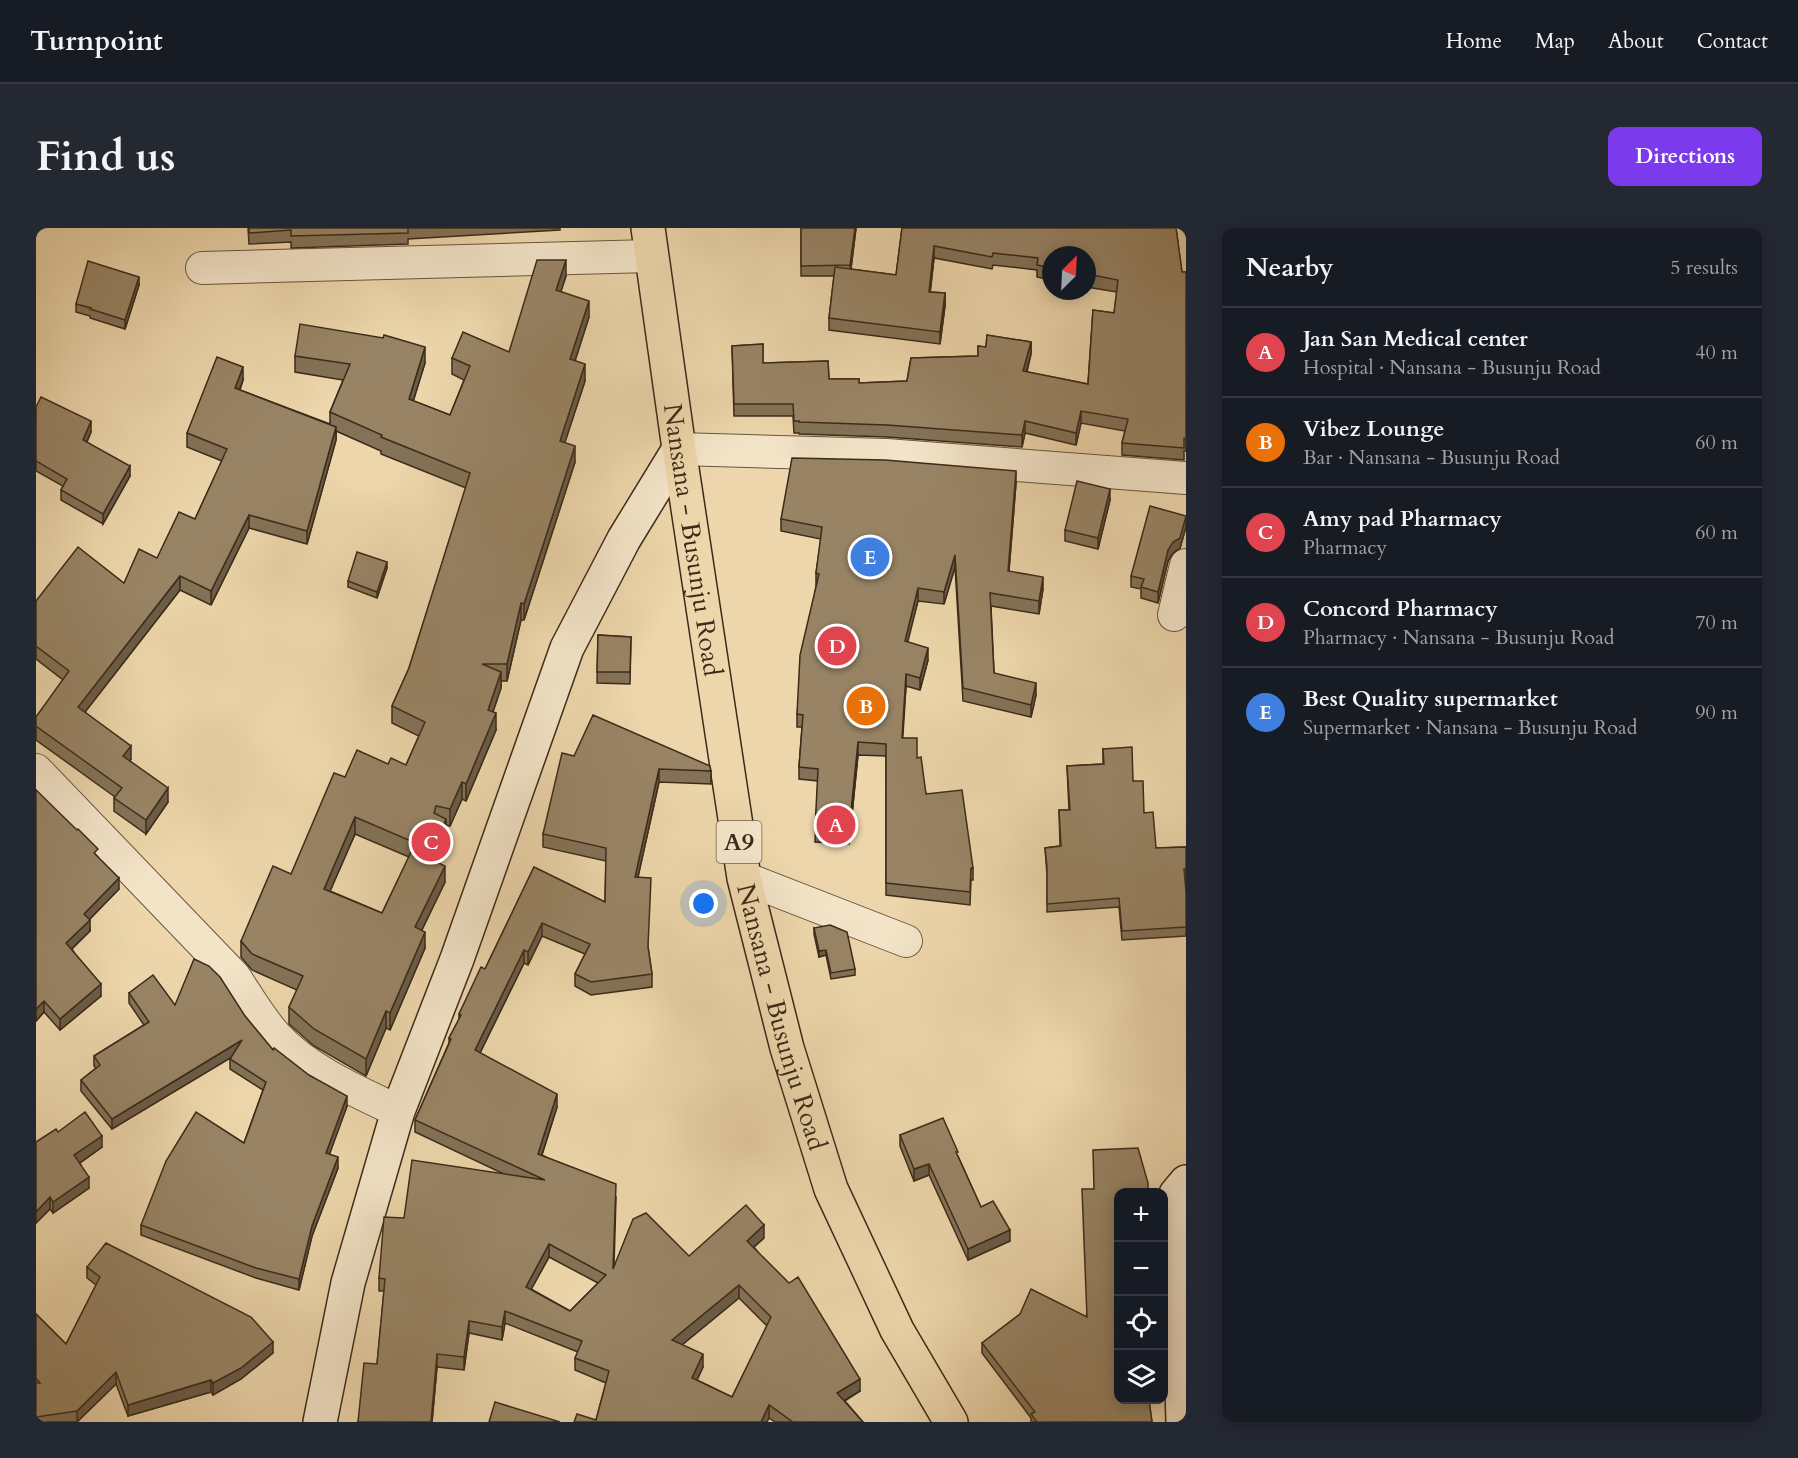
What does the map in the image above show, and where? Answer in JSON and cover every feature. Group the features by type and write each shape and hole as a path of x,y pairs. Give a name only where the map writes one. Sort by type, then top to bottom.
{"main road":[{"name":"Nansana - Busunju Road","path":"650,242 744,878 787,1048 831,1189 897,1330 951,1422"}],"street":[{"path":"202,268 650,242"},
{"path":"320,1422 348,1283 398,1112 457,958 567,648 624,539 679,449 886,455 1186,478"},
{"path":"1174,615 1186,565"},
{"path":"36,770 234,976 260,1016 278,1038 339,1083 398,1112"},
{"path":"744,878 906,941"},
{"path":"1183,1422 1176,1194 1186,1182"}],"building":[{"path":"249,228 408,228 408,233 291,236 291,230 249,233"},
{"path":"801,228 855,228 850,265 801,266"},
{"path":"902,228 1176,228 1182,272 1186,272 1186,439 1184,438 1184,448 1122,443 1128,419 1081,411 1076,433 1025,421 1022,435 887,425 799,422 794,421 793,404 734,404 732,346 763,344 763,363 828,361 829,379 859,379 859,383 907,381 911,358 978,356 978,346 986,347 987,335 1031,342 1023,371 1088,384 1093,310 1114,313 1118,280 1096,276 1096,246 1042,246 1042,266 1037,265 1038,258 993,253 992,257 934,246 929,292 945,293 940,332 829,318 835,267 896,275"},
{"path":"537,260 566,260 556,290 589,301 570,359 585,364 560,441 575,446 524,604 521,603 507,664 482,664 501,672 488,710 496,713 466,784 462,782 450,809 436,806 434,813 446,819 432,850 355,817 324,889 382,913 412,850 445,866 415,927 425,932 390,1013 386,1011 366,1059 314,1029 289,1007 303,976 252,954 241,941 273,866 291,874 334,773 345,777 357,750 388,764 391,758 406,765 425,722 392,706 409,668 470,473 381,437 382,435 330,412 350,364 295,356 300,324 383,338 384,335 425,347 409,399 450,415 470,366 452,358 463,332 509,352"},
{"path":"88,261 139,277 125,320 76,304"},
{"path":"217,357 243,367 235,388 336,427 307,531 249,515 211,591 180,576 78,707 131,746 123,756 168,788 146,820 114,798 122,788 36,726 36,717 69,671 36,646 36,601 78,547 124,583 139,549 157,558 179,512 195,519 227,449 187,433"},
{"path":"41,397 91,421 83,440 130,466 103,514 61,490 67,479 36,461 36,407"},
{"path":"792,458 885,460 1016,471 1008,571 1043,577 1039,601 990,593 994,673 1036,683 1031,705 963,688 955,555 944,592 918,588 905,641 928,648 920,678 906,674 902,738 917,738 917,758 921,757 926,794 962,790 973,868 971,868 970,892 886,883 886,744 858,742 849,831 815,829 818,769 799,767 803,715 797,714 800,655 819,574 816,573 822,527 781,519"},
{"path":"1077,481 1110,489 1098,538 1065,530"},
{"path":"1150,506 1186,516 1180,538 1173,542 1168,550 1158,592 1141,587 1144,579 1131,576"},
{"path":"357,552 387,562 377,592 348,581"},
{"path":"598,635 631,637 630,672 597,672"},
{"path":"593,715 710,766 711,771 659,769 635,877 651,878 648,947 652,974 591,982 575,974 590,944 542,923 528,952 524,950 475,1050 557,1094 538,1154 616,1184 613,1269 633,1219 646,1213 689,1256 746,1205 764,1225 747,1241 789,1283 798,1277 860,1379 837,1393 863,1422 793,1422 769,1405 761,1422 574,1422 577,1414 596,1420 609,1371 575,1358 582,1341 505,1311 502,1327 469,1321 464,1357 437,1354 431,1422 358,1422 364,1363 377,1364 385,1279 379,1278 384,1217 404,1218 412,1160 545,1180 415,1120 481,967 485,969 534,867 605,902 606,848 543,834 562,753 574,756","holes":["549,1244 606,1275 570,1311 526,1287","739,1285 771,1317 732,1397 692,1378 703,1354 672,1340"]},
{"path":"1132,747 1133,781 1143,781 1144,813 1153,812 1156,848 1186,847 1186,869 1184,869 1186,927 1122,931 1119,898 1047,904 1045,848 1061,846 1059,810 1070,810 1067,766 1104,764 1103,749"},
{"path":"36,790 98,849 94,853 119,878 84,914 90,920 66,943 101,984 60,1019 44,1001 36,1009"},
{"path":"830,925 847,932 855,969 831,973 826,950 819,951 814,928"},
{"path":"194,959 209,966 220,977 245,1016 273,1050 274,1048 309,1075 347,1096 326,1153 338,1157 312,1226 299,1279 256,1268 141,1225 166,1161 196,1112 244,1143 266,1082 230,1059 242,1040 112,1119 81,1080 100,1065 94,1056 149,1022 129,993 153,975 175,1005"},
{"path":"85,1112 102,1136 74,1155 89,1177 53,1202 50,1197 36,1212 36,1142 56,1129 58,1132"},
{"path":"943,1118 981,1207 993,1201 1010,1230 968,1249 929,1164 914,1169 900,1135"},
{"path":"1138,1148 1148,1183 1148,1188 1114,1188 1114,1404 1150,1404 1152,1422 1037,1422 1031,1414 1035,1412 982,1343 1020,1314 1031,1289 1087,1317 1082,1189 1094,1189 1093,1150"},
{"path":"106,1243 251,1317 273,1342 241,1368 213,1383 211,1380 128,1405 116,1372 77,1411 36,1417 36,1383 40,1383 36,1378 36,1314 66,1344 100,1277 87,1267"},
{"path":"495,1402 560,1422 489,1422"}],"place":[{"name":"Best Quality supermarket","path":"870,557"},
{"name":"Concord Pharmacy","path":"837,646"},
{"name":"Vibez Lounge","path":"866,706"},
{"name":"Jan San Medical center","path":"836,825"},
{"name":"Amy pad Pharmacy","path":"431,842"}]}
